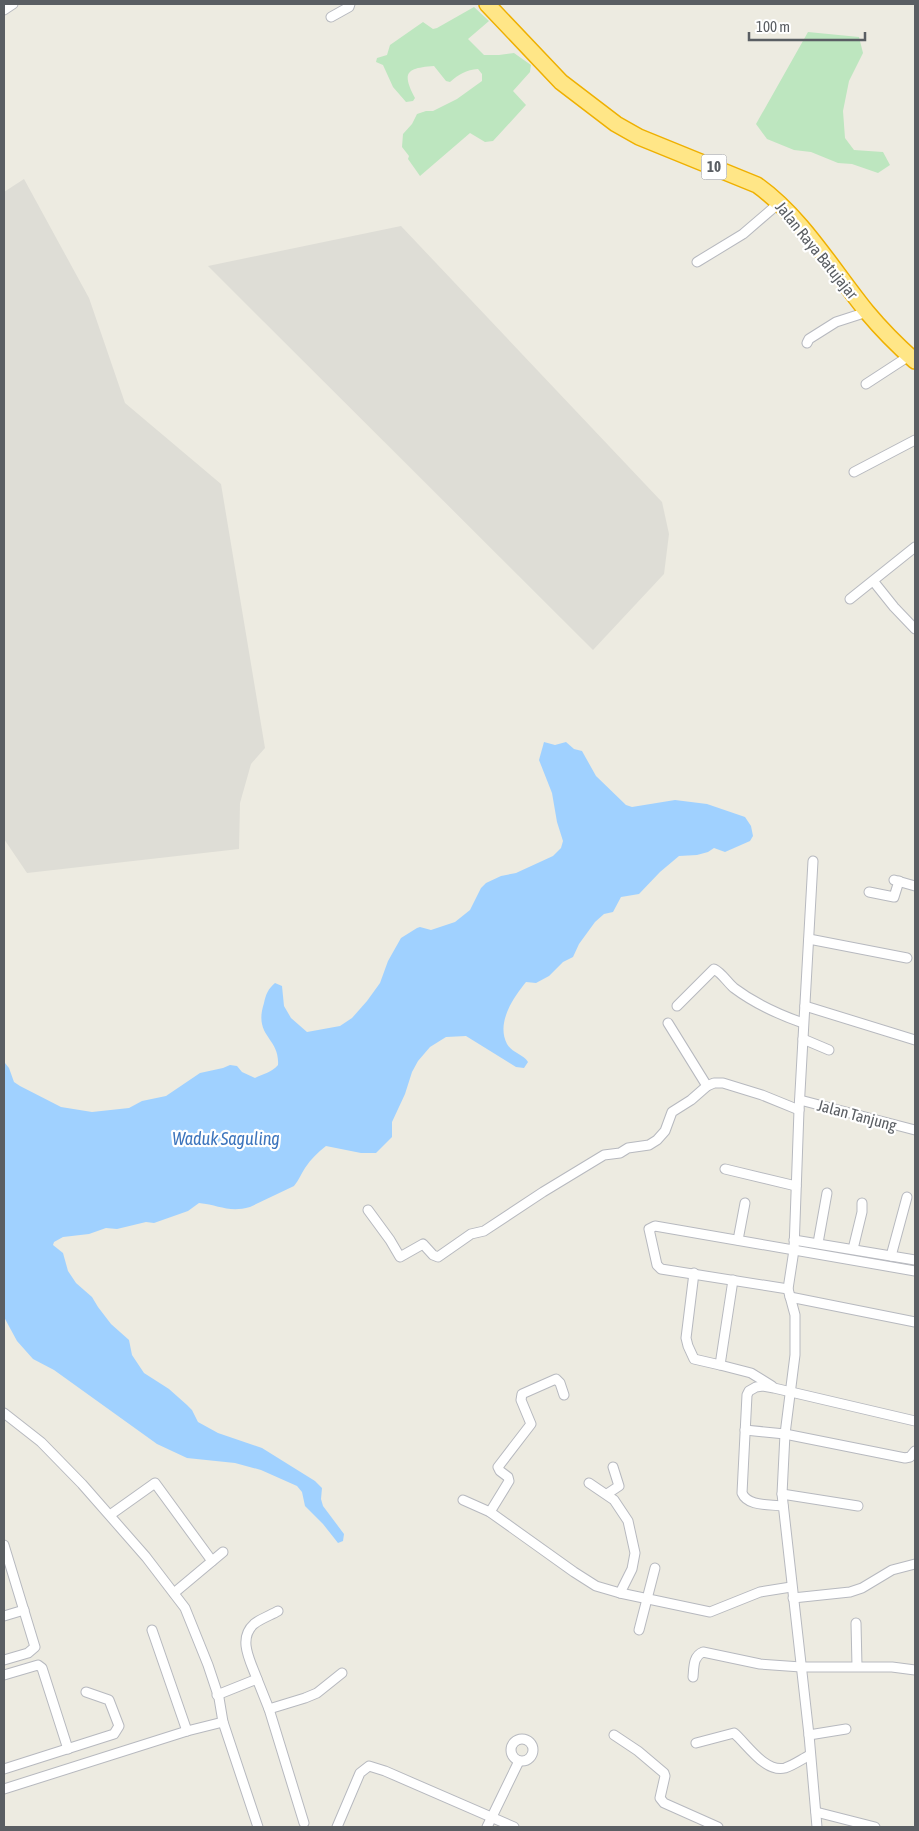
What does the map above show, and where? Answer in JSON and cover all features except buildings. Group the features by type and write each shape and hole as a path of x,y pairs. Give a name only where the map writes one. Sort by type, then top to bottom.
{"highway":[{"name":"Jalan Raya Batujajar","path":"487,4 561,82 616,124 639,138 757,185 779,202 830,263 867,312 912,358"}],"street":[{"path":"4,10 13,4"},
{"path":"331,17 350,4"},
{"path":"697,262 743,234 779,202"},
{"path":"807,342 808,339 836,322 867,312"},
{"path":"866,384 912,358"},
{"path":"854,472 915,440"},
{"path":"850,599 874,582 915,547"},
{"path":"874,582 915,629"},
{"path":"812,861 794,1250 789,1293 795,1315 796,1334 785,1434 782,1494 809,1735 817,1827"},
{"path":"869,892 894,897 897,880 915,886"},
{"path":"809,939 907,958"},
{"path":"678,1006 714,969 734,988 788,1018 804,1023"},
{"path":"805,1006 915,1040"},
{"path":"368,1210 400,1257 423,1244 433,1256 438,1257 471,1234 484,1230 604,1156 620,1153 628,1148 649,1145 657,1140 665,1131 672,1112 691,1100 707,1086 668,1023"},
{"path":"803,1039 829,1050"},
{"name":"Jalan Tanjung","path":"707,1086 714,1083 723,1083 800,1105 914,1130"},
{"path":"725,1169 796,1186"},
{"path":"818,1244 827,1193"},
{"path":"891,1256 907,1197"},
{"path":"853,1249 862,1212 862,1202"},
{"path":"738,1240 745,1203"},
{"path":"915,1271 656,1226 651,1227 649,1231 659,1268 733,1280 915,1322"},
{"path":"794,1240 915,1260"},
{"path":"694,1273 686,1342 694,1359 751,1372 774,1388"},
{"path":"720,1365 733,1280"},
{"path":"490,1512 509,1481 508,1477 498,1467 531,1424 521,1400 522,1394 556,1379 560,1383 564,1395"},
{"path":"783,1506 750,1502 743,1496 747,1395 749,1391 763,1386 790,1390 915,1421"},
{"path":"6,1418 41,1442 82,1484 146,1557 185,1608 218,1695 223,1722 258,1827"},
{"path":"745,1430 785,1434 905,1458 910,1458 915,1451"},
{"path":"607,1494 619,1486 612,1467"},
{"path":"110,1516 156,1483 212,1561"},
{"path":"589,1483 614,1500 628,1521 635,1553 632,1569 620,1593"},
{"path":"782,1494 858,1506"},
{"path":"463,1500 490,1512 596,1586 620,1593 710,1612 760,1592 791,1587"},
{"path":"4,1545 8,1571 24,1610 35,1646 28,1653 4,1660"},
{"path":"174,1593 223,1552"},
{"path":"793,1598 850,1592 862,1588 892,1570 915,1564"},
{"path":"639,1630 655,1568"},
{"path":"4,1616 24,1610"},
{"path":"278,1611 254,1624 246,1634 245,1643 269,1709 304,1823"},
{"path":"856,1623 857,1666"},
{"path":"152,1630 186,1731"},
{"path":"693,1677 695,1660 698,1654 703,1652 760,1664 801,1667 857,1666 915,1670"},
{"path":"4,1675 37,1665 42,1668 68,1749"},
{"path":"269,1709 317,1693 342,1673"},
{"path":"218,1695 258,1679"},
{"path":"4,1769 111,1735 118,1729 119,1726 108,1700 86,1692"},
{"path":"4,1789 186,1731 223,1722"},
{"path":"809,1735 846,1730"},
{"path":"696,1742 734,1733 760,1759 778,1768 790,1766 810,1755"},
{"path":"614,1735 645,1756 664,1773 660,1798 665,1804 718,1827"},
{"path":"487,1827 518,1761"},
{"path":"337,1827 360,1774 369,1766 385,1771 514,1827"},
{"path":"816,1812 875,1827"}],"shaded area":[{"path":"24,179 89,298 125,403 221,484 265,748 251,764 240,803 239,849 27,873 4,839 4,192"},
{"path":"401,226 662,502 669,534 664,574 593,650 208,266"}],"green space":[{"path":"474,7 489,21 468,39 484,55 514,53 531,65 530,72 513,91 526,105 493,141 485,142 470,133 420,176 402,147 403,134 412,124 417,114 433,111 457,99 482,81 482,74 478,69 470,70 450,82 446,81 434,66 412,70 409,73 408,82 415,98 413,101 406,102 393,87 383,65 376,62 377,58 387,55 390,45 423,22 433,29 437,28"},
{"path":"808,32 859,37 863,53 849,81 843,111 845,138 854,150 883,152 890,165 878,173 852,164 838,163 811,152 794,150 767,139 756,124"}],"water":[{"name":"Waduk Saguling","path":"544,742 555,745 566,742 574,749 582,751 596,776 626,805 632,807 675,800 707,804 745,817 751,826 753,836 750,841 725,852 714,848 697,855 679,856 639,894 621,897 613,912 604,914 595,922 579,944 573,957 563,962 549,976 536,983 526,982 507,1011 504,1028 504,1036 509,1047 528,1062 524,1068 516,1067 466,1036 446,1037 430,1047 418,1061 392,1122 392,1137 376,1153 361,1153 326,1146 317,1153 305,1168 294,1186 250,1207 230,1209 199,1203 188,1211 154,1223 146,1222 117,1229 106,1228 89,1234 63,1237 54,1242 53,1245 63,1253 68,1271 76,1283 92,1297 111,1324 129,1340 132,1355 144,1373 169,1389 187,1405 198,1422 218,1433 262,1448 315,1481 322,1488 321,1499 323,1506 344,1534 343,1541 338,1543 305,1506 302,1492 297,1486 261,1470 235,1463 187,1458 157,1444 54,1370 33,1359 17,1341 4,1317 4,1064 9,1068 14,1082 20,1086 61,1107 92,1112 129,1108 142,1101 166,1096 200,1073 230,1065 237,1066 242,1072 255,1078 270,1071 278,1065 278,1056 264,1030 262,1014 267,994 275,983 282,986 284,1006 291,1018 307,1032 340,1026 352,1018 380,983 388,961 401,938 420,927 431,930 455,922 470,910 481,888 486,883 501,876 516,873 553,856 561,848 563,841 557,822 552,793 539,760"}]}
